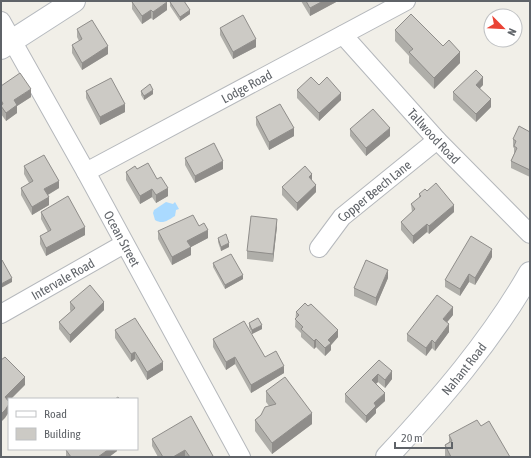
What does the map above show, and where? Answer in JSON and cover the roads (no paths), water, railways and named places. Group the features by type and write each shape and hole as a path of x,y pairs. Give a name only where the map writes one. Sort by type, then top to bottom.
{"main road":[{"path":"6,45 74,1"},
{"name":"Nahant Road","path":"387,457 436,404 471,360 509,309 530,273"}],"street":[{"name":"Lodge Road","path":"86,172 406,1"},
{"name":"Ocean Street","path":"1,21 6,45 86,172 241,457"},
{"name":"Tallwood Road","path":"343,35 437,140 530,234"},
{"name":"Copper Beech Lane","path":"319,248 342,217 437,140"},
{"name":"Intervale Road","path":"1,314 124,244"}],"water":[{"path":"166,202 173,204 175,202 179,209 176,210 175,216 163,222 155,220 153,213 154,210"}]}
